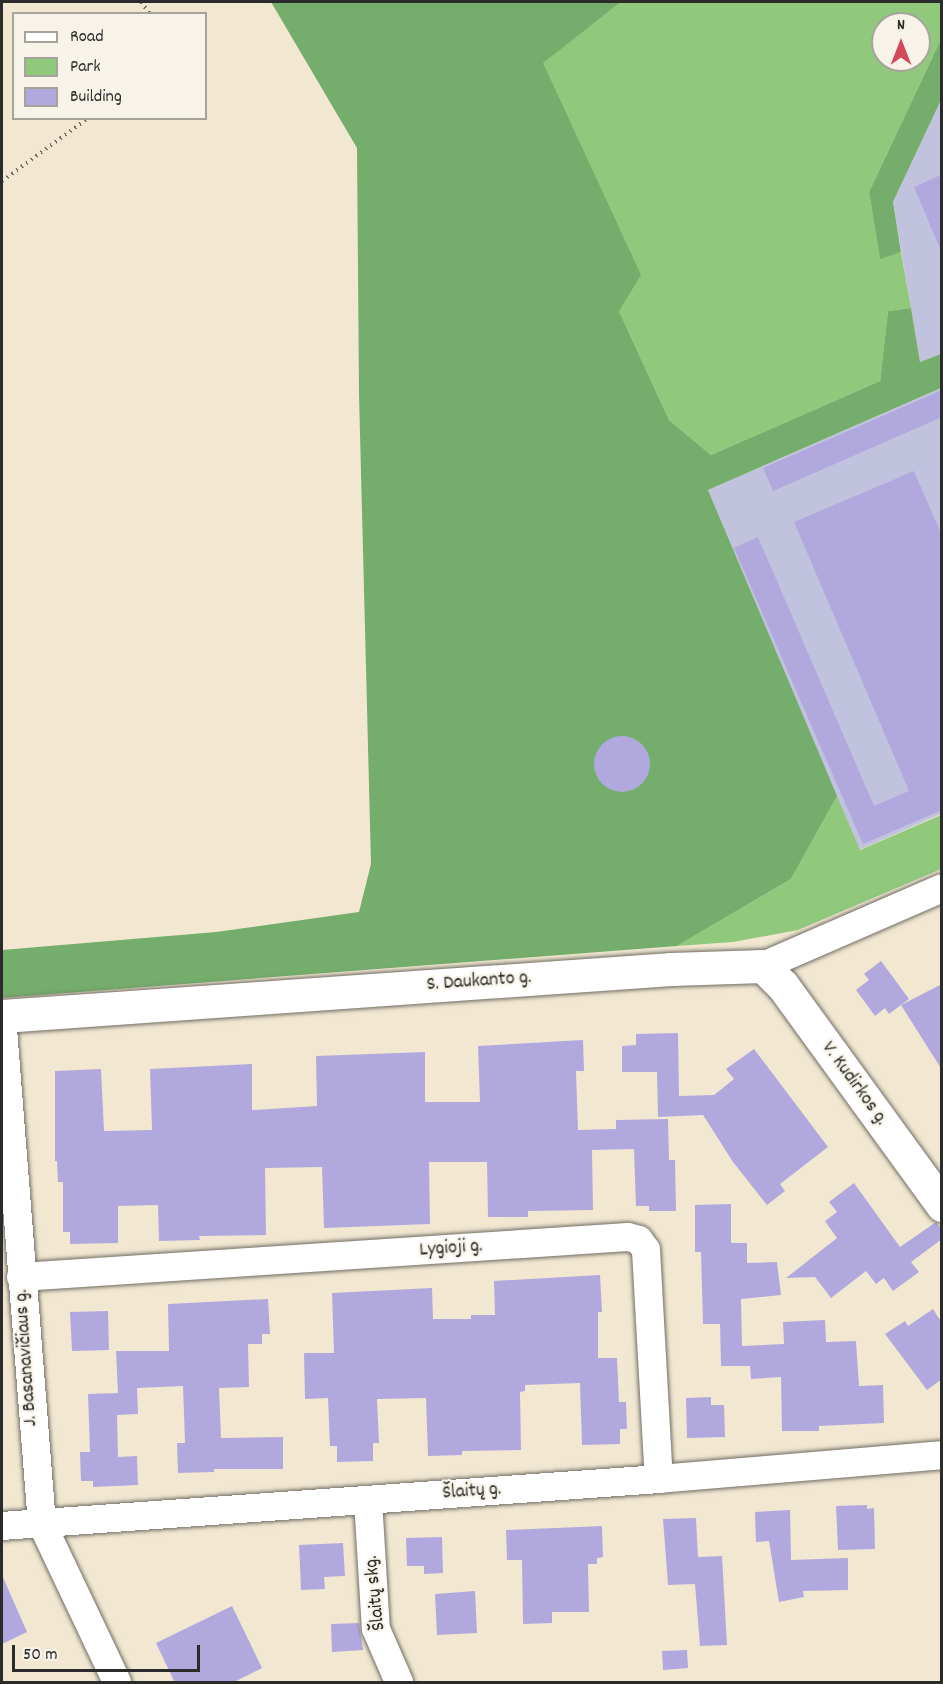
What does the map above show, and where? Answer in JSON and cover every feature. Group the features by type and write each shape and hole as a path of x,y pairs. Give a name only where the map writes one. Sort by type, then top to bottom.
{"street":[{"name":"S. Daukanto g.","path":"2,1016 683,968 763,966 942,888"},
{"name":"V. Kudirkos g.","path":"763,966 783,986 942,1205"},
{"name":"J. Basanavičiaus g.","path":"2,1016 42,1524 117,1683"},
{"name":"Lygioji g.","path":"21,1277 628,1237 639,1240 646,1250 659,1479"},
{"name":"Šlaitų g.","path":"2,1526 659,1479 942,1455"},
{"name":"Šlaitų skg.","path":"368,1500 376,1629 399,1683"}],"path":[{"path":"2,181 85,120"}],"shaded area":[{"path":"941,100 941,354 920,362 893,202"},
{"path":"941,388 941,814 859,850 708,490"}],"green space":[{"path":"271,2 621,2 543,63 641,275 619,311 669,420 711,455 880,381 888,311 911,308 920,362 941,354 941,388 708,490 837,796 791,879 677,946 2,998 2,950 216,932 359,912 371,864 359,394 357,148"},
{"path":"621,2 941,2 941,39 931,60 931,12 871,12 871,72 925,72 869,192 880,258 901,252 911,308 888,311 880,381 711,455 669,420 619,311 542,63"},
{"path":"941,39 941,100 893,202 901,252 880,259 869,192 925,72 931,72 931,60"},
{"path":"837,796 860,850 941,815 941,869 798,930 733,942 677,946 791,879"}],"building":[{"path":"941,175 941,251 914,187"},
{"path":"942,390 942,417 773,491 763,468"},
{"path":"914,471 942,536 942,810 863,844 734,548 758,537 874,806 909,791 794,522"},
{"path":"622,736 633,738 642,744 648,753 650,764 648,775 642,784 633,790 622,792 611,790 602,784 596,775 594,764 596,753 602,744 611,738"},
{"path":"881,961 909,999 889,1014 885,1008 875,1016 856,990 869,980 864,974"},
{"path":"942,984 942,1070 901,1005"},
{"path":"678,1033 679,1096 714,1095 734,1079 726,1069 754,1049 828,1147 780,1184 785,1191 767,1205 733,1162 703,1115 658,1117 657,1072 622,1072 622,1046 636,1045 636,1034"},
{"path":"583,1040 584,1071 576,1071 578,1130 616,1129 616,1120 668,1119 669,1160 675,1160 676,1211 649,1211 649,1206 636,1206 634,1149 592,1150 593,1210 528,1211 528,1217 488,1217 487,1162 429,1162 430,1224 324,1228 322,1167 265,1168 266,1235 199,1236 200,1240 159,1241 158,1205 118,1206 118,1243 70,1244 70,1232 63,1232 63,1182 58,1182 57,1161 55,1161 55,1071 101,1069 104,1131 152,1130 150,1069 252,1064 252,1110 317,1106 316,1056 425,1052 425,1102 480,1102 478,1046"},
{"path":"854,1183 900,1247 936,1222 942,1230 942,1239 911,1262 919,1272 893,1291 884,1278 876,1284 866,1271 831,1298 815,1277 786,1278 837,1238 825,1221 837,1212 829,1202"},
{"path":"731,1204 731,1243 747,1243 747,1263 777,1262 781,1295 741,1299 742,1346 784,1344 783,1322 825,1320 826,1342 856,1341 859,1386 883,1385 884,1423 819,1426 819,1431 782,1431 781,1377 751,1379 750,1366 721,1366 720,1324 703,1324 701,1252 695,1252 695,1205"},
{"path":"600,1275 602,1312 598,1312 598,1358 617,1358 619,1402 626,1402 627,1429 620,1429 620,1444 582,1445 580,1383 525,1385 525,1391 520,1392 521,1450 462,1451 462,1455 428,1456 426,1398 377,1399 379,1443 373,1443 373,1461 337,1462 337,1446 330,1446 328,1398 305,1399 304,1353 334,1353 332,1293 432,1288 433,1319 471,1319 471,1315 495,1315 494,1281"},
{"path":"268,1299 270,1334 262,1334 262,1344 248,1344 249,1387 219,1388 221,1438 283,1437 283,1469 214,1469 214,1472 178,1473 177,1443 185,1443 183,1386 137,1388 138,1414 117,1415 118,1457 137,1456 138,1485 93,1487 93,1481 81,1481 80,1452 90,1452 88,1394 118,1393 116,1351 169,1351 168,1304"},
{"path":"933,1309 942,1323 942,1379 927,1390 885,1334 905,1321 908,1326"},
{"path":"108,1311 109,1350 72,1351 70,1312"},
{"path":"711,1397 711,1405 724,1405 725,1437 687,1438 686,1398"},
{"path":"867,1505 867,1509 874,1508 875,1549 838,1550 836,1506"},
{"path":"790,1510 791,1560 848,1558 848,1590 803,1591 804,1597 779,1602 769,1541 756,1542 755,1512"},
{"path":"696,1518 698,1557 722,1556 727,1645 700,1646 695,1584 668,1585 663,1519"},
{"path":"602,1526 603,1557 597,1558 597,1564 588,1564 589,1612 552,1612 552,1623 523,1624 522,1560 507,1560 506,1530"},
{"path":"442,1537 443,1573 424,1574 424,1566 407,1566 406,1538"},
{"path":"343,1543 345,1576 324,1577 325,1589 301,1590 299,1545"},
{"path":"2,1575 27,1632 2,1644"},
{"path":"475,1591 477,1633 437,1635 435,1594"},
{"path":"232,1606 262,1668 232,1683 175,1683 156,1643"},
{"path":"359,1623 363,1650 332,1652 331,1624"},
{"path":"687,1650 688,1668 663,1670 662,1651"}]}
